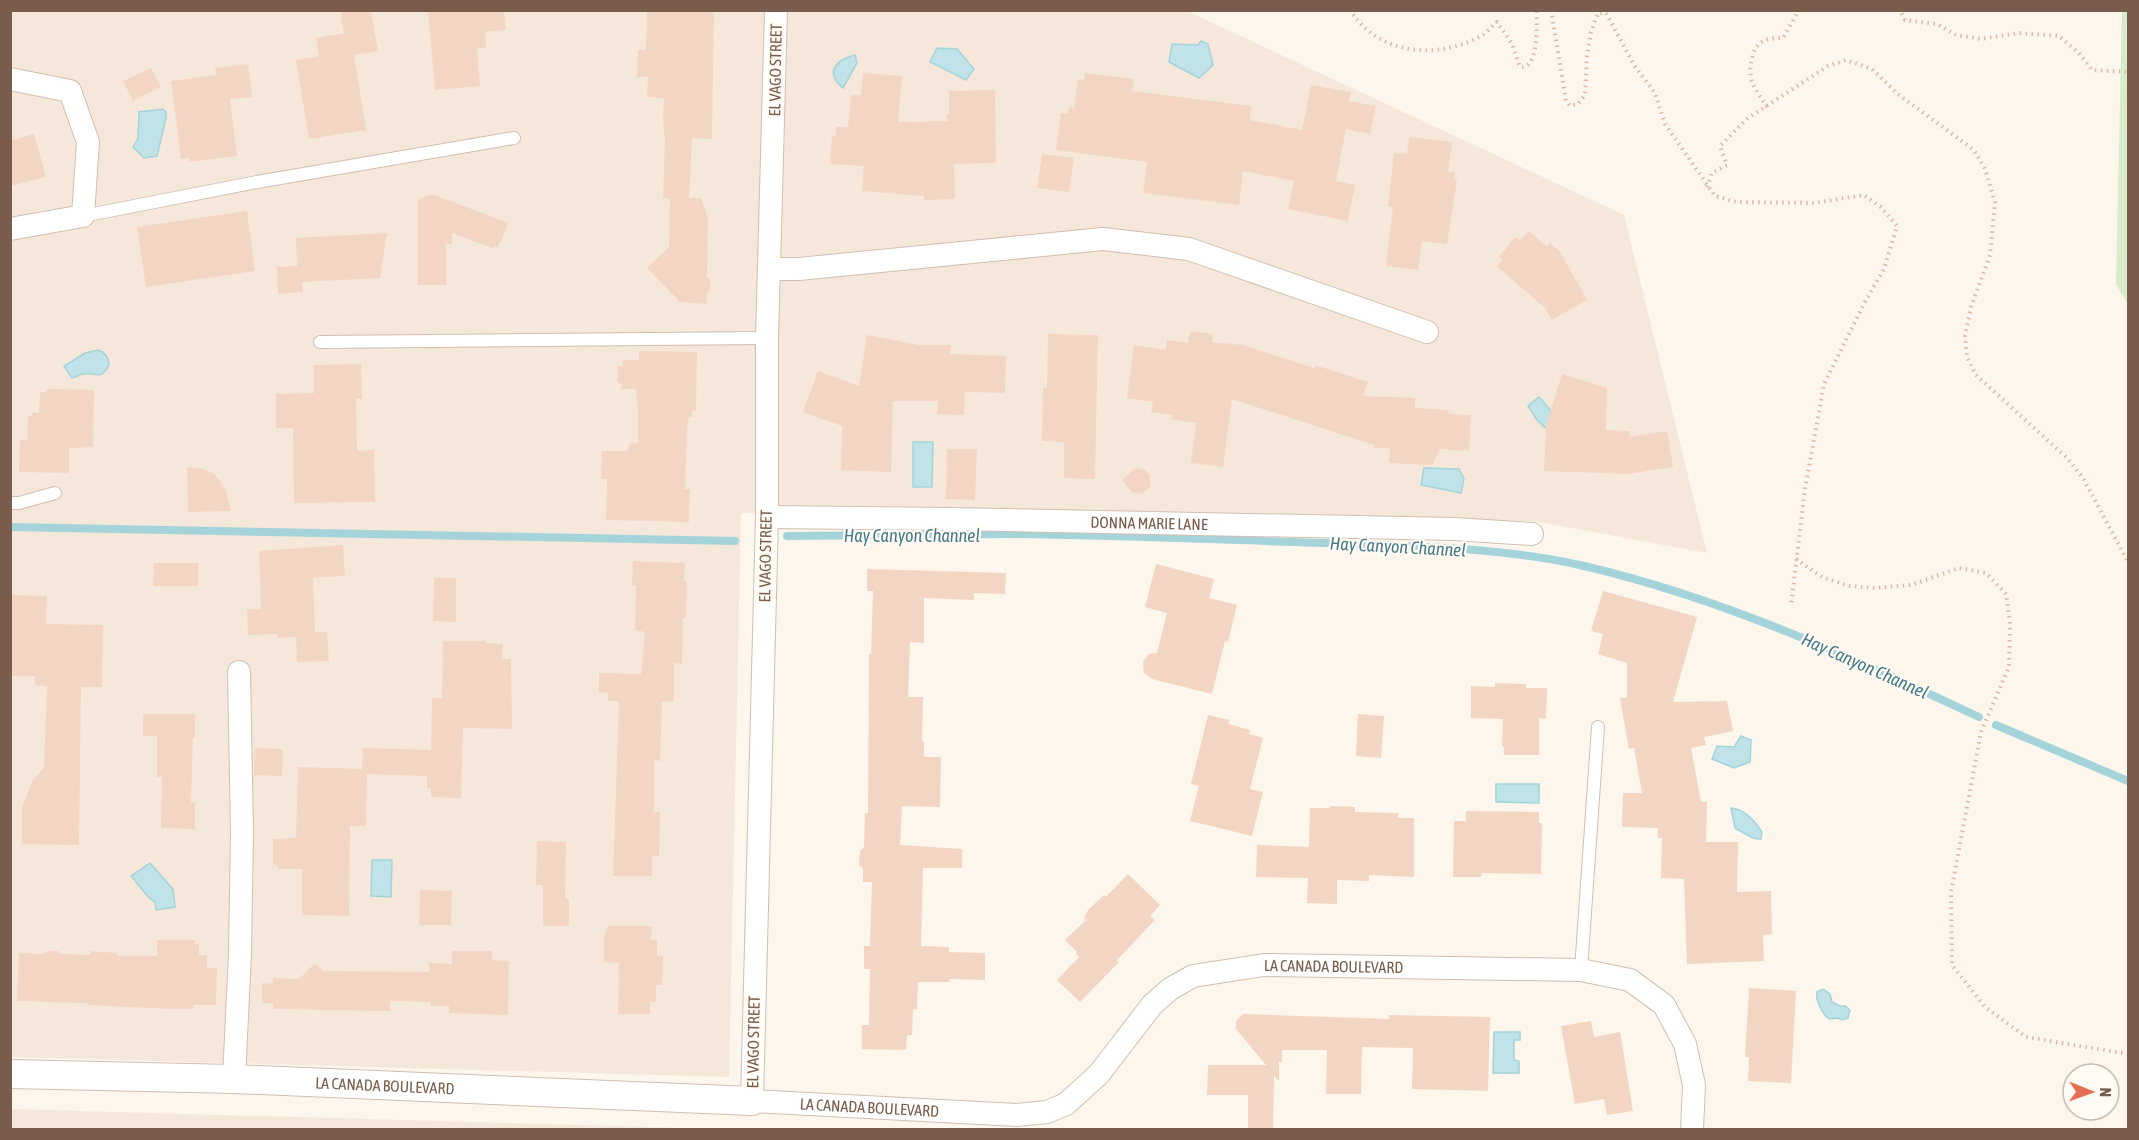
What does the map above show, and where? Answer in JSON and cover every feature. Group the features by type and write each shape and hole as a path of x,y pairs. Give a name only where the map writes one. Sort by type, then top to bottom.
{"street":[{"name":"EL VAGO STREET","path":"752,1101 776,10"},
{"path":"10,79 70,91 88,142 83,216 10,229"},
{"path":"770,269 799,270 1103,239 1189,249 1427,332"},
{"name":"DONNA MARIE LANE","path":"766,517 1442,529 1532,534"},
{"path":"234,1079 240,952 242,832 239,672"},
{"name":"LA CANADA BOULEVARD","path":"10,1074 234,1079 752,1101 1017,1115 1047,1112 1066,1104 1099,1074 1152,1005 1170,989 1193,976 1264,965 1581,970 1630,980 1664,1005 1685,1044 1694,1085 1692,1130"}],"lane":[{"path":"83,216 257,182 514,138"},
{"path":"320,342 767,338"},
{"path":"10,503 19,503 55,493"},
{"path":"1581,970 1598,727"}],"path":[{"path":"1349,10 1365,28 1404,49 1448,50 1481,37 1497,22 1512,44 1520,67 1525,68 1531,64 1535,52 1537,10"},
{"path":"1551,10 1566,100 1570,106 1578,104 1585,95 1591,32 1598,13 1606,13 1634,65 1655,93 1665,124 1715,196 1736,202 1814,203 1864,195 1881,207 1897,226 1884,269 1824,384 1805,489 1791,606"},
{"path":"1767,107 1755,88 1749,70 1755,47 1767,38 1784,38 1798,10"},
{"path":"1897,10 1901,12 1905,20 1937,24 1956,35 1982,39 2018,33 2059,36 2079,53 2092,70 2128,72"},
{"path":"1707,187 1712,173 1727,165 1720,146 1748,118 1828,66 1846,60 1872,69 1899,95 1974,150 1985,168 1995,202 1990,255 1971,307 1965,336 1967,357 1976,375 2067,458 2083,478 2128,562"},
{"path":"1796,559 1822,577 1849,586 1875,588 1911,585 1959,568 1986,573 2006,594 2010,637 2009,667 1981,732 1951,891 1952,965 1984,1007 2026,1037 2128,1054"}],"shaded area":[{"path":"11,11 1187,11 1624,215 1707,553 1534,521 741,513 729,1077 11,1057"},
{"path":"11,1109 720,1129 11,1130"}],"green space":[{"path":"2128,10 2128,305 2116,284 2122,11"}],"water":[{"path":"1201,41 1208,44 1213,65 1199,78 1169,62 1172,44 1198,45"},
{"path":"937,48 957,49 974,69 966,80 930,62"},
{"path":"855,55 857,63 843,88 837,82 833,72 838,63"},
{"path":"163,109 166,112 166,118 157,156 144,158 133,147 138,138 139,112"},
{"path":"98,350 105,354 109,362 106,370 100,375 87,373 72,378 64,366 85,353"},
{"path":"1539,397 1551,411 1548,430 1537,420 1528,406"},
{"path":"913,442 933,442 932,487 913,487"},
{"path":"1424,468 1459,469 1464,479 1461,493 1421,485"},
{"path":"1741,736 1751,740 1750,762 1734,768 1712,759 1717,746 1734,747"},
{"path":"1496,784 1539,784 1539,803 1496,802"},
{"path":"1731,808 1745,813 1753,820 1762,832 1761,839 1751,837 1735,828"},
{"path":"372,860 392,860 391,897 371,896"},
{"path":"150,863 173,889 175,907 156,910 155,902 131,876"},
{"path":"1823,989 1830,994 1832,1002 1850,1010 1848,1018 1842,1020 1827,1017 1817,999 1817,992"},
{"path":"1494,1032 1520,1032 1520,1040 1514,1040 1514,1060 1519,1061 1519,1073 1493,1073"}],"building":[{"path":"340,10 371,10 378,51 354,55 366,130 309,139 296,60 319,56 316,38 344,33"},
{"path":"428,10 504,10 506,30 485,32 486,48 477,48 480,86 435,90"},
{"path":"647,10 714,10 712,139 692,138 689,198 701,198 708,218 707,277 710,280 710,290 707,293 706,304 680,302 647,268 669,247 670,199 663,198 664,98 647,97 648,77 637,77 638,50 646,50"},
{"path":"248,64 252,97 230,99 237,156 189,162 189,158 181,159 171,81 216,75 215,68"},
{"path":"151,68 161,87 133,101 123,81"},
{"path":"863,73 902,76 898,122 947,121 949,91 995,90 996,163 954,164 955,199 924,200 924,196 862,191 864,166 830,164 832,136 836,136 836,127 848,127 851,95 861,95"},
{"path":"1085,73 1134,79 1132,91 1251,106 1250,120 1302,130 1311,85 1351,92 1349,101 1376,106 1370,134 1346,129 1336,181 1355,185 1348,221 1288,209 1294,181 1243,171 1239,205 1143,193 1147,162 1056,150 1061,113 1068,114 1069,107 1074,108 1078,79 1084,80"},
{"path":"34,134 46,177 10,186 10,141"},
{"path":"1409,137 1452,142 1448,172 1455,172 1454,180 1457,180 1447,244 1422,241 1418,270 1386,266 1393,207 1388,206 1394,153 1407,154"},
{"path":"1042,154 1074,158 1069,192 1037,188"},
{"path":"432,194 508,223 495,249 452,233 452,244 446,244 446,285 418,285 418,199"},
{"path":"247,211 255,271 146,287 137,227"},
{"path":"1529,231 1547,247 1550,243 1560,252 1587,300 1552,320 1545,308 1497,266 1503,259 1499,256 1516,237 1520,240"},
{"path":"387,233 380,278 302,282 303,292 278,294 277,267 297,266 296,238"},
{"path":"1190,331 1213,334 1212,342 1243,345 1314,368 1315,365 1368,382 1363,396 1415,398 1415,408 1449,410 1448,414 1471,415 1469,451 1440,449 1432,465 1389,463 1390,448 1374,448 1374,445 1232,399 1223,467 1191,463 1196,423 1171,419 1172,415 1151,412 1153,402 1127,398 1134,345 1166,350 1167,340 1188,343"},
{"path":"1048,334 1098,335 1095,479 1064,478 1064,442 1042,441 1043,388 1047,388"},
{"path":"867,335 919,345 951,345 950,354 1006,356 1005,393 965,392 964,415 937,414 938,401 893,401 891,472 841,470 842,426 803,412 818,371 859,386"},
{"path":"639,351 697,352 696,411 692,411 687,428 685,489 690,489 689,522 606,520 607,479 601,479 602,451 628,451 629,444 638,442 636,389 621,389 622,385 617,382 618,366 623,366 623,360 639,360"},
{"path":"361,364 362,399 356,399 357,451 374,450 375,502 294,503 293,428 276,428 276,394 314,393 314,365"},
{"path":"1562,374 1607,388 1606,430 1630,431 1630,437 1667,431 1673,467 1628,474 1544,471 1546,426"},
{"path":"46,389 94,390 93,447 69,448 69,473 19,472 20,440 27,440 28,416 32,416 32,413 39,413 40,392 46,392"},
{"path":"947,449 977,449 975,500 946,499"},
{"path":"187,467 213,473 221,481 231,511 188,512"},
{"path":"1135,468 1145,470 1150,475 1150,487 1142,494 1132,492 1122,480"},
{"path":"343,545 345,576 313,578 315,632 327,632 329,661 297,662 296,637 277,638 277,634 248,635 247,609 261,609 259,551"},
{"path":"633,561 685,563 686,619 683,618 682,664 674,663 674,701 662,702 660,761 654,760 654,812 660,812 659,856 652,856 652,876 613,876 619,701 608,701 608,693 599,692 599,673 641,674 645,632 635,630 636,586 632,586"},
{"path":"154,563 198,563 198,586 153,586"},
{"path":"1156,564 1214,579 1209,598 1237,605 1228,642 1225,641 1212,694 1152,679 1144,673 1143,662 1149,654 1157,653 1167,613 1145,607"},
{"path":"867,569 1006,573 1005,594 974,593 974,600 924,598 924,643 910,642 908,697 923,697 924,757 941,757 940,807 902,806 900,845 962,849 962,868 923,868 921,946 949,947 949,952 985,953 985,980 949,979 949,982 918,982 917,1009 913,1009 912,1035 907,1035 906,1050 862,1049 862,1025 869,1025 870,969 864,969 864,946 870,946 872,882 863,882 863,869 859,865 860,851 864,847 865,813 868,813 869,654 871,654 873,591 867,591"},
{"path":"434,578 456,578 456,622 433,621"},
{"path":"1603,591 1697,617 1673,702 1727,701 1733,731 1704,737 1706,745 1691,748 1701,802 1707,802 1706,842 1738,842 1737,892 1771,891 1772,934 1763,935 1764,961 1687,964 1684,879 1661,878 1662,838 1658,838 1658,828 1622,827 1623,793 1642,793 1634,748 1629,749 1620,698 1627,698 1627,663 1598,654 1603,634 1591,631"},
{"path":"10,595 47,596 46,624 103,625 102,687 81,687 79,845 22,844 22,807 33,780 44,768 47,686 35,685 35,676 10,676"},
{"path":"443,641 486,641 486,643 503,644 502,659 511,659 512,729 463,728 461,798 431,797 431,788 427,788 427,776 367,774 366,826 350,826 349,916 302,915 302,869 278,869 278,866 273,864 273,839 296,838 298,767 362,769 363,748 431,750 432,698 442,698"},
{"path":"1495,683 1526,684 1526,688 1547,688 1546,719 1539,718 1539,755 1504,755 1503,719 1471,718 1471,686 1495,687"},
{"path":"143,714 195,714 191,803 195,803 195,829 161,828 162,777 157,777 157,736 143,736"},
{"path":"1358,714 1384,716 1381,758 1356,756"},
{"path":"1208,715 1230,720 1228,724 1250,730 1249,734 1263,738 1250,789 1263,792 1252,836 1190,821 1199,786 1191,784"},
{"path":"255,748 283,749 282,776 254,775"},
{"path":"1330,806 1355,807 1355,812 1398,813 1398,818 1414,818 1414,877 1369,875 1369,881 1337,880 1337,904 1307,903 1308,878 1256,877 1257,845 1309,847 1310,808 1330,808"},
{"path":"1466,811 1539,812 1539,823 1542,823 1541,874 1482,873 1481,877 1453,877 1454,821 1466,821"},
{"path":"537,841 566,842 565,899 569,899 569,926 543,926 543,885 536,885"},
{"path":"1128,874 1160,905 1150,916 1155,920 1080,1002 1057,980 1079,957 1065,940 1086,920 1084,918 1088,910 1104,895 1106,897"},
{"path":"420,890 452,891 451,925 419,925"},
{"path":"609,926 652,926 651,940 657,940 657,956 663,956 662,985 656,985 656,1002 650,1002 650,1014 618,1014 619,963 604,962 604,936"},
{"path":"157,940 195,940 195,944 199,944 199,955 207,955 207,968 217,968 216,1005 193,1005 193,1009 171,1009 17,1001 19,953 44,954 47,951 58,951 61,954 91,955 91,951 117,953 117,956 157,956"},
{"path":"452,951 492,951 492,960 509,961 508,1015 449,1013 449,1006 431,1006 431,1002 390,1001 390,1011 273,1009 273,1003 262,1003 262,983 273,984 273,978 299,979 315,963 323,971 429,972 429,963 452,964"},
{"path":"1749,988 1796,991 1791,1083 1748,1081 1749,1057 1745,1057"},
{"path":"1243,1014 1389,1019 1389,1015 1490,1017 1488,1091 1412,1089 1413,1048 1362,1047 1361,1094 1326,1094 1327,1050 1282,1050 1282,1062 1279,1062 1279,1081 1274,1076 1273,1130 1248,1130 1248,1095 1207,1095 1208,1065 1266,1065 1236,1029 1236,1021"},
{"path":"1591,1021 1594,1037 1620,1032 1633,1111 1607,1115 1604,1099 1575,1104 1561,1026"}],"waterway":[{"path":"10,527 735,541"},
{"name":"Hay Canyon Channel","path":"787,536 1014,534 1120,536 1367,544 1477,550 1549,559 1635,579 1736,612 1834,651 1979,717"},
{"name":"Hay Canyon Channel","path":"1996,725 2128,781"}]}
